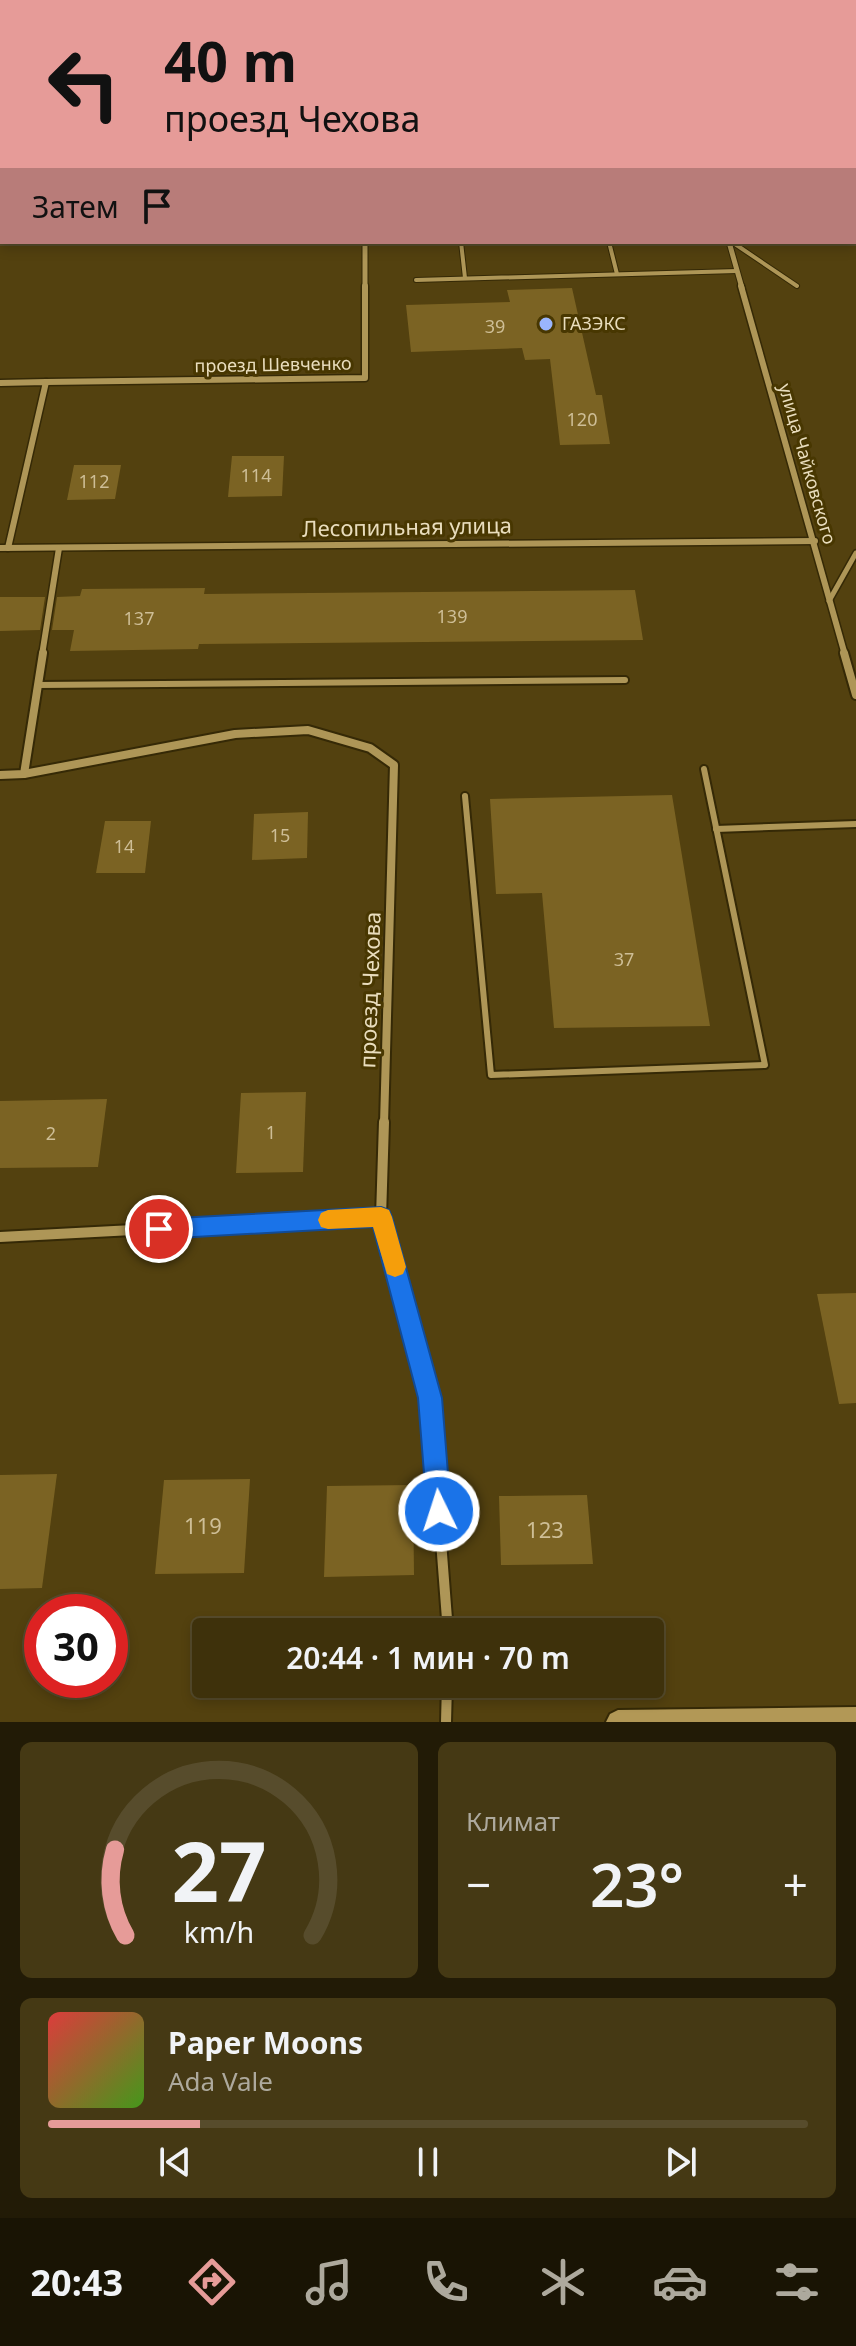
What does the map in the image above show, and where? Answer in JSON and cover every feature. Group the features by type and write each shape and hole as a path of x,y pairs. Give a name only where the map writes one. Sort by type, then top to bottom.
{"main road":[{"path":"618,1722 856,1719"}],"street":[{"name":"проезд Шевченко","path":"0,383 365,378 365,244"},
{"name":"улица Чайковского","path":"730,244 856,695"},
{"path":"4,548 46,382"},
{"name":"Лесопильная улица","path":"4,548 815,541"},
{"path":"24,774 59,548"},
{"name":"проезд Чехова","path":"0,775 24,774 235,734 308,730 370,748 394,765 381,1217"},
{"path":"0,1237 381,1217 430,1398 447,1618"},
{"path":"446,1722 447,1698"}],"lane":[{"path":"461,244 465,278"},
{"path":"610,244 617,274"},
{"path":"733,244 797,286"},
{"path":"416,280 737,271"},
{"path":"829,601 856,553"},
{"path":"38,685 625,680"},
{"path":"465,796 491,1075 765,1065 704,769"},
{"path":"716,829 856,824"}],"building":[{"path":"572,288 596,395 602,395 610,444 560,445 550,359 525,360 522,348 411,352 406,305 510,302 507,290"},
{"path":"232,456 284,456 282,496 228,497"},
{"path":"74,465 121,465 115,499 67,500"},
{"path":"205,588 204,594 635,590 643,640 199,644 198,649 70,651 74,630 52,630 57,597 80,596 82,589"},
{"path":"0,597 45,597 40,630 0,631"},
{"path":"672,795 710,1026 554,1028 542,893 496,894 490,799"},
{"path":"308,812 307,858 252,860 254,814"},
{"path":"105,821 151,821 145,873 96,873"},
{"path":"306,1092 303,1172 236,1173 241,1093"},
{"path":"107,1099 98,1167 0,1168 0,1101"},
{"path":"856,1293 856,1403 839,1404 817,1294"},
{"path":"57,1474 42,1588 0,1589 0,1475"},
{"path":"250,1479 244,1573 155,1574 164,1480"},
{"path":"413,1485 414,1575 324,1577 327,1486"},
{"path":"587,1495 593,1564 501,1565 499,1496"}],"slow traffic":[{"path":"328,1220 381,1217 395,1267"}],"place":[{"name":"ГАЗЭКС","path":"546,324"}],"route":[{"path":"159,1229 381,1217 430,1398 439,1511"}]}
